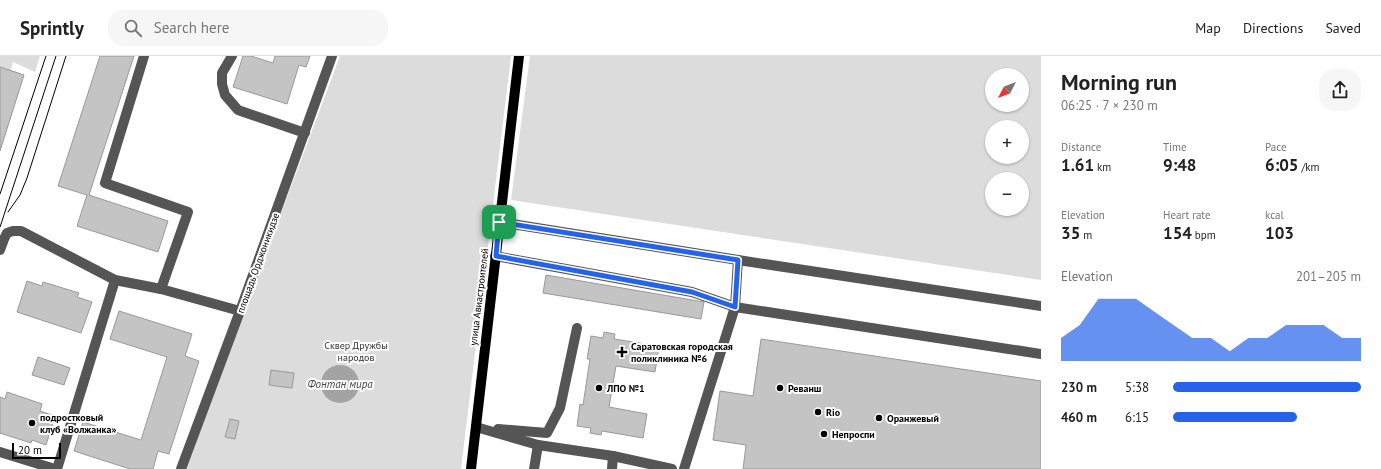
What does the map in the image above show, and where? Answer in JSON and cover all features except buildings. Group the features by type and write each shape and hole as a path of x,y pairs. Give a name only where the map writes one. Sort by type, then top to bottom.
{"main road":[{"name":"улица Авиастроителей","path":"471,469 518,56"}],"street":[{"path":"144,56 105,183 188,212 161,289"},
{"path":"232,56 222,73 222,84 225,95 238,110 305,133"},
{"name":"площадь Орджоникидзе","path":"181,469 332,56"},
{"path":"499,222 1041,306"},
{"path":"0,250 7,233 21,231 115,280 161,289 240,311"},
{"path":"496,256 692,292 735,307 1041,354"},
{"path":"684,469 735,307 738,260"},
{"path":"0,452 56,469 115,280"},
{"path":"476,427 547,433 560,408 577,328"},
{"path":"476,427 538,445 613,456 672,469"},
{"path":"534,469 538,445"},
{"path":"612,469 613,456"}],"green space":[{"path":"0,56 40,56 35,72 13,62 11,70 24,75 0,151"},
{"name":"Сквер Дружбы народов","path":"340,56 511,56 461,469 185,469"},
{"path":"530,56 1041,56 1041,280 511,200"}],"water":[{"name":"Фонтан мира","path":"340,365 353,371 359,384 353,397 340,403 327,397 321,384 327,371"}],"tram line":[{"path":"0,194 46,56"},
{"path":"0,227 56,56"},
{"path":"8,212 20,195 27,178 66,56"}],"place":[{"name":"Саратовская городская поликлиника №6","path":"622,352"},
{"name":"ЛПО №1","path":"599,388"},
{"name":"Реванш","path":"780,388"},
{"name":"Rio","path":"818,412"},
{"name":"Оранжевый","path":"879,418"},
{"name":"подростковый клуб «Волжанка»","path":"32,423"},
{"name":"Непроспи","path":"824,434"}],"route":[{"path":"499,222 738,260 735,307 692,292 496,256 499,222"}]}
